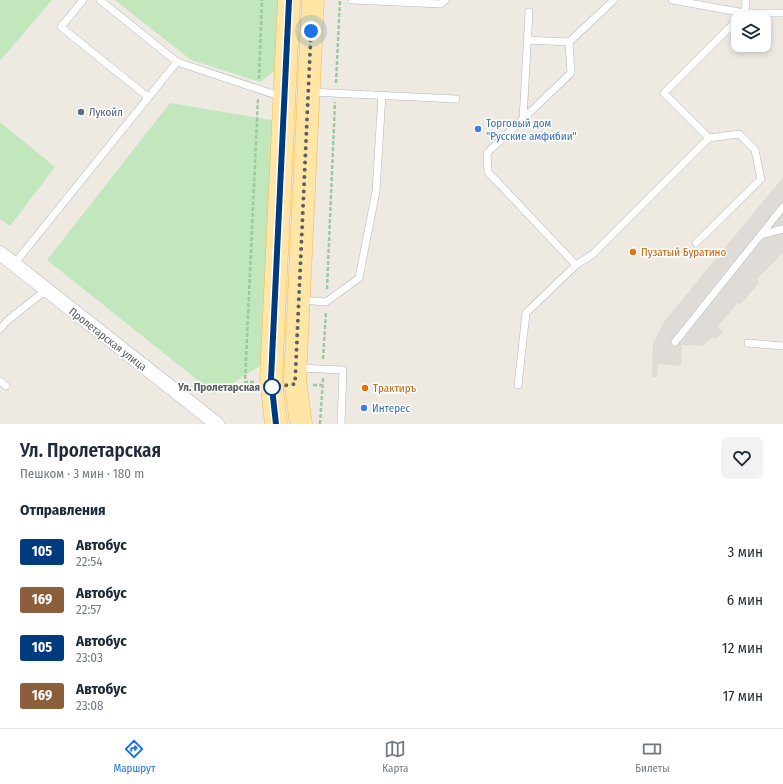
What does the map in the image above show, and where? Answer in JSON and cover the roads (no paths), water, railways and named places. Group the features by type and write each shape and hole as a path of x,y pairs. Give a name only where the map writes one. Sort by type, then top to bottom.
{"main road":[{"path":"276,424 271,379 289,0"},
{"path":"301,424 295,380 313,0"}],"street":[{"name":"Пролетарская улица","path":"0,253 218,424"}],"lane":[{"path":"83,0 61,27 148,97"},
{"path":"100,0 177,62 284,97"},
{"path":"352,0 441,4 445,0"},
{"path":"527,40 569,42 614,0"},
{"path":"672,0 739,12"},
{"path":"745,12 746,0"},
{"path":"523,119 529,12"},
{"path":"771,13 783,13"},
{"path":"709,138 664,93 731,26"},
{"path":"569,42 571,73 487,153 488,172 576,265"},
{"path":"14,264 177,62"},
{"path":"308,92 456,99"},
{"path":"299,300 326,302 359,278 376,191 382,95"},
{"path":"518,385 526,313 576,265 593,254 709,138 739,134 755,150 761,179 696,243"},
{"path":"675,342 783,208"},
{"path":"761,235 783,229"},
{"path":"0,329 7,321 46,290"},
{"path":"748,343 783,346"},
{"path":"296,368 343,370 341,424"},
{"path":"0,381 6,386"}],"place":[{"name":"Лукойл","path":"81,112"},
{"name":"Торговый дом \"Русские амфибии\"","path":"478,129"},
{"name":"Пузатый Буратино","path":"633,252"},
{"name":"Ул. Пролетарская","path":"272,387"},
{"name":"Трактиръ","path":"365,388"},
{"name":"Интерес","path":"364,408"}]}
